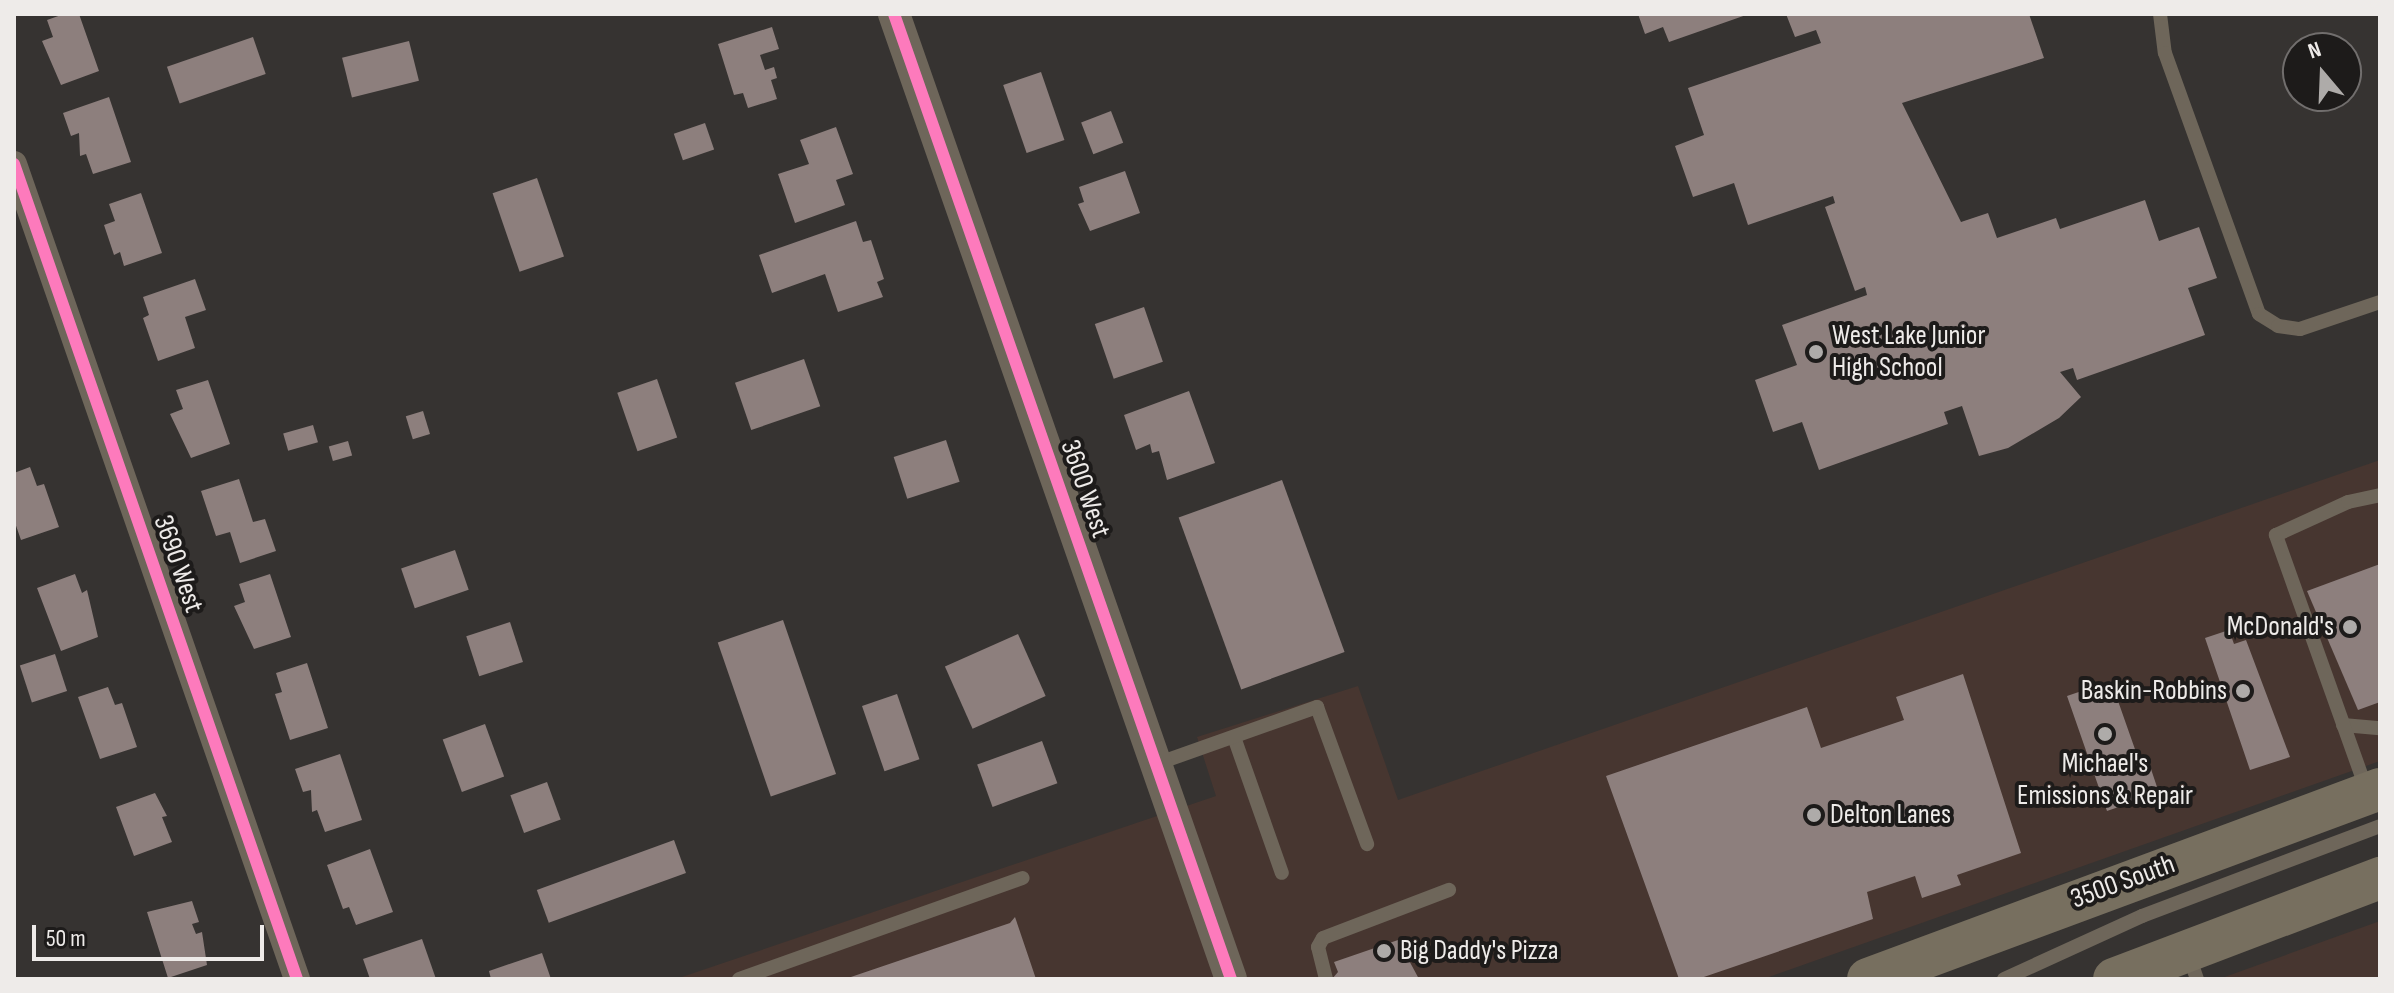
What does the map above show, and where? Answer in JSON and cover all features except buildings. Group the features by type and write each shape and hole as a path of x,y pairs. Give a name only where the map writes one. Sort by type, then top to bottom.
{"main road":[{"name":"3500 South","path":"1868,979 2376,803"},
{"path":"2114,979 2192,964 2380,878"}],"street":[{"name":"3600 West","path":"894,14 1231,979"},
{"name":"3690 West","path":"14,164 297,979"}],"lane":[{"path":"2160,14 2165,53 2253,304 2267,320 2287,328 2380,302"},
{"path":"2004,979 2376,803 2343,725 2276,535 2348,502 2380,495"},
{"path":"1156,764 1317,707 1367,844"},
{"path":"2343,725 2380,728"},
{"path":"1234,737 1282,873"},
{"path":"739,979 1023,878"},
{"path":"1326,979 1319,959 1323,938 1449,890"}],"shaded area":[{"path":"2380,460 2380,761 1763,979 676,979 1216,796 1197,737 1358,686 1398,800"},
{"path":"2380,921 2380,979 2219,979"}],"cycle path":[{"path":"894,14 1231,979"},
{"path":"14,164 297,979"}],"place":[{"name":"West Lake Junior High School","path":"1816,352"},
{"name":"McDonald's","path":"2350,627"},
{"name":"Baskin-Robbins","path":"2243,691"},
{"name":"Michael's Emissions & Repair","path":"2105,734"},
{"name":"Delton Lanes","path":"1814,815"},
{"name":"Big Daddy's Pizza","path":"1384,951"}]}
